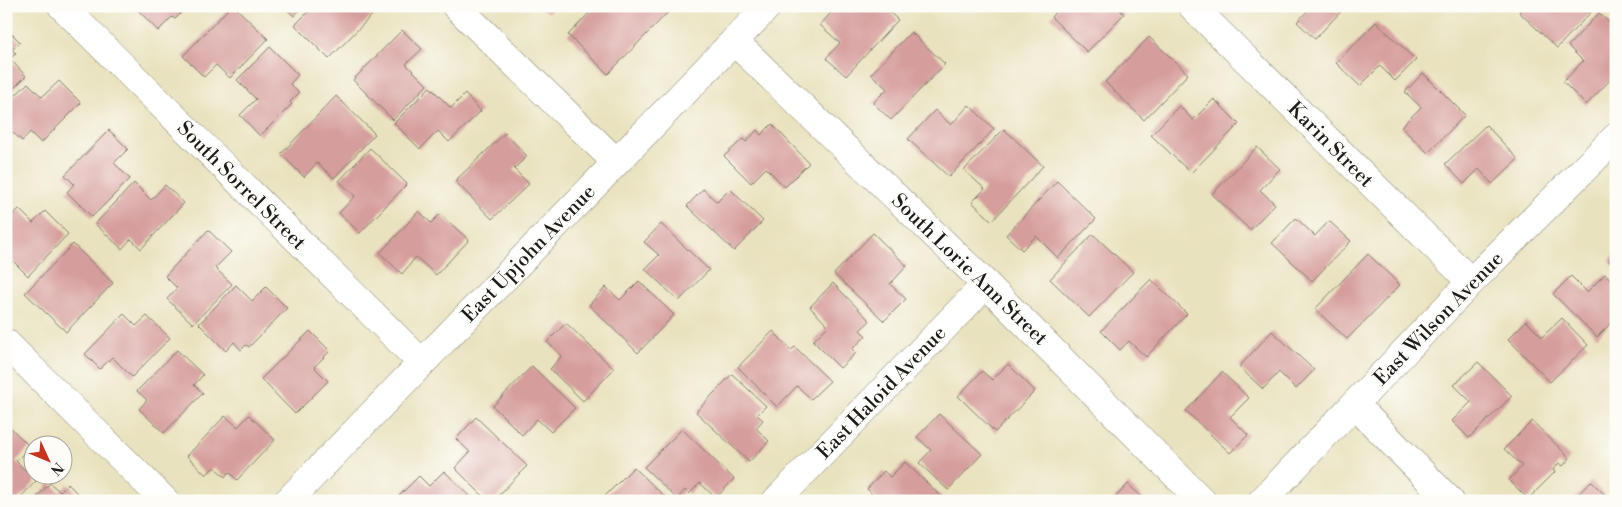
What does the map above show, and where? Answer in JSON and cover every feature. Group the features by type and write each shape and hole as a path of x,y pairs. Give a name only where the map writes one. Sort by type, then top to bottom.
{"street":[{"name":"South Sorrel Street","path":"62,6 422,363"},
{"path":"456,6 616,162"},
{"name":"East Upjohn Avenue","path":"288,501 768,6"},
{"name":"Karin Street","path":"1192,6 1471,282"},
{"name":"South Lorie Ann Street","path":"734,41 986,284 1202,501"},
{"name":"East Wilson Avenue","path":"1262,501 1471,282 1616,136"},
{"name":"East Haloid Avenue","path":"776,501 986,284"},
{"path":"6,343 165,501"},
{"path":"1354,405 1450,501"}],"building":[{"path":"142,6 188,6 175,19 172,17 158,31 138,10"},
{"path":"231,6 234,6 268,39 230,78 216,65 204,77 183,56"},
{"path":"283,6 303,6 294,16"},
{"path":"314,6 377,6 379,8 329,59 295,25"},
{"path":"540,6 555,6 548,13"},
{"path":"596,6 674,6 608,74 568,35"},
{"path":"837,6 883,6 898,20 846,76 826,58 840,43 820,25"},
{"path":"1061,6 1089,6 1093,10 1097,6 1117,6 1124,14 1087,52 1051,17"},
{"path":"1312,6 1346,6 1315,39 1297,22"},
{"path":"1525,6 1593,6 1595,8 1557,48 1519,12"},
{"path":"1599,13 1616,29 1616,53 1614,55 1616,58 1616,74 1586,105 1563,82 1583,61 1568,46"},
{"path":"1376,22 1416,60 1395,81 1380,66 1360,86 1336,63"},
{"path":"6,28 20,42 12,50 16,53 10,59 26,76 6,96"},
{"path":"402,30 422,49 406,64 427,85 393,120 353,80"},
{"path":"911,32 945,64 891,120 873,103 887,89 871,74"},
{"path":"1149,37 1188,74 1144,120 1105,82"},
{"path":"270,47 298,75 290,84 299,93 290,102 292,104 260,136 240,115 256,99 237,80"},
{"path":"1423,73 1465,115 1428,153 1401,127 1421,107 1405,92"},
{"path":"59,81 81,103 41,143 30,132 22,141 6,126 6,104 28,83 42,97"},
{"path":"430,87 451,108 465,94 481,111 449,142 438,131 420,149 394,123"},
{"path":"336,96 375,134 334,178 317,163 304,177 281,154"},
{"path":"1214,99 1239,124 1191,173 1151,135 1179,106 1193,120"},
{"path":"969,105 994,129 949,177 908,139 935,110 951,125"},
{"path":"772,124 809,163 785,187 766,168 751,183 724,156 743,139 746,142 757,130 761,135"},
{"path":"1486,125 1518,159 1492,184 1479,169 1464,184 1445,164"},
{"path":"1004,129 1043,166 992,221 972,202 985,189 964,170"},
{"path":"109,130 128,149 114,163 130,179 92,217 67,192 74,184 65,175"},
{"path":"505,133 527,156 514,169 529,184 492,219 455,181"},
{"path":"1257,147 1280,169 1260,190 1275,204 1250,230 1212,194"},
{"path":"370,148 407,184 360,233 339,213 355,196 339,181"},
{"path":"1057,181 1096,219 1058,258 1036,236 1022,250 1006,235"},
{"path":"134,183 151,200 165,185 184,203 141,249 131,239 122,249 95,224"},
{"path":"703,189 717,202 730,189 763,221 734,251 687,206"},
{"path":"19,209 33,223 45,211 68,234 28,276 8,256 6,258 6,221"},
{"path":"419,211 431,223 440,214 469,240 436,275 416,257 402,274 380,253"},
{"path":"1296,218 1315,236 1329,221 1351,241 1312,281 1272,243"},
{"path":"661,224 709,270 679,301 645,269 659,255 644,242"},
{"path":"208,230 231,252 215,268 232,284 193,324 167,299 177,288 165,276"},
{"path":"873,233 907,266 890,284 906,299 884,321 834,274"},
{"path":"1093,234 1133,272 1089,317 1050,279"},
{"path":"73,244 113,283 66,332 25,293"},
{"path":"1368,254 1400,285 1347,339 1315,309"},
{"path":"1616,254 1616,268 1609,261"},
{"path":"1605,274 1616,284 1616,318 1597,337 1553,294 1571,276 1587,292"},
{"path":"1151,279 1187,314 1146,357 1129,341 1120,350 1101,331"},
{"path":"639,281 674,315 638,353 589,305 606,287 620,300"},
{"path":"833,283 870,321 860,330 866,336 852,349 856,353 840,368 813,341 828,326 810,307"},
{"path":"236,285 252,301 266,287 287,308 249,347 246,345 241,350 234,342 226,351 199,324"},
{"path":"124,314 136,326 147,316 170,338 132,377 112,357 100,369 85,354"},
{"path":"1562,318 1588,345 1550,382 1508,339 1526,321 1542,337"},
{"path":"566,323 614,369 583,401 550,369 562,356 547,342"},
{"path":"310,331 330,351 314,367 328,381 295,414 261,379"},
{"path":"773,331 791,350 795,347 830,381 811,399 797,386 777,407 738,367"},
{"path":"1272,331 1314,370 1296,389 1279,372 1263,389 1239,367"},
{"path":"177,350 203,375 194,385 203,393 164,433 139,409 147,400 137,391"},
{"path":"1478,362 1512,396 1469,438 1452,421 1471,402 1454,385"},
{"path":"1008,364 1035,391 995,432 958,396 982,371 992,380"},
{"path":"532,366 575,408 551,432 537,419 522,435 493,406"},
{"path":"1222,372 1249,398 1230,417 1248,435 1230,453 1186,411"},
{"path":"732,374 766,406 757,415 763,420 756,428 769,441 749,462 696,412"},
{"path":"939,414 982,454 948,490 919,463 931,450 917,437"},
{"path":"249,415 275,440 237,480 229,472 225,477 214,467 206,475 187,456 225,416 238,427"},
{"path":"476,417 527,466 493,501 488,501 455,468 470,452 456,439"},
{"path":"1532,421 1570,458 1563,466 1559,463 1553,470 1555,472 1528,499 1509,480 1522,466 1504,449"},
{"path":"11,428 22,439 22,455 16,461 22,467 22,484 33,484 17,501 6,501 6,433"},
{"path":"682,429 734,479 716,498 700,483 689,494 685,490 677,499 644,467"},
{"path":"905,462 946,501 879,501 867,489 884,471 890,477"},
{"path":"634,467 669,501 600,501"},
{"path":"444,471 475,501 404,501 399,496 419,476 429,486"},
{"path":"1591,481 1611,501 1572,501"},
{"path":"49,484 60,492 68,484 85,501 33,501"},
{"path":"1128,484 1146,501 1112,501"}]}
